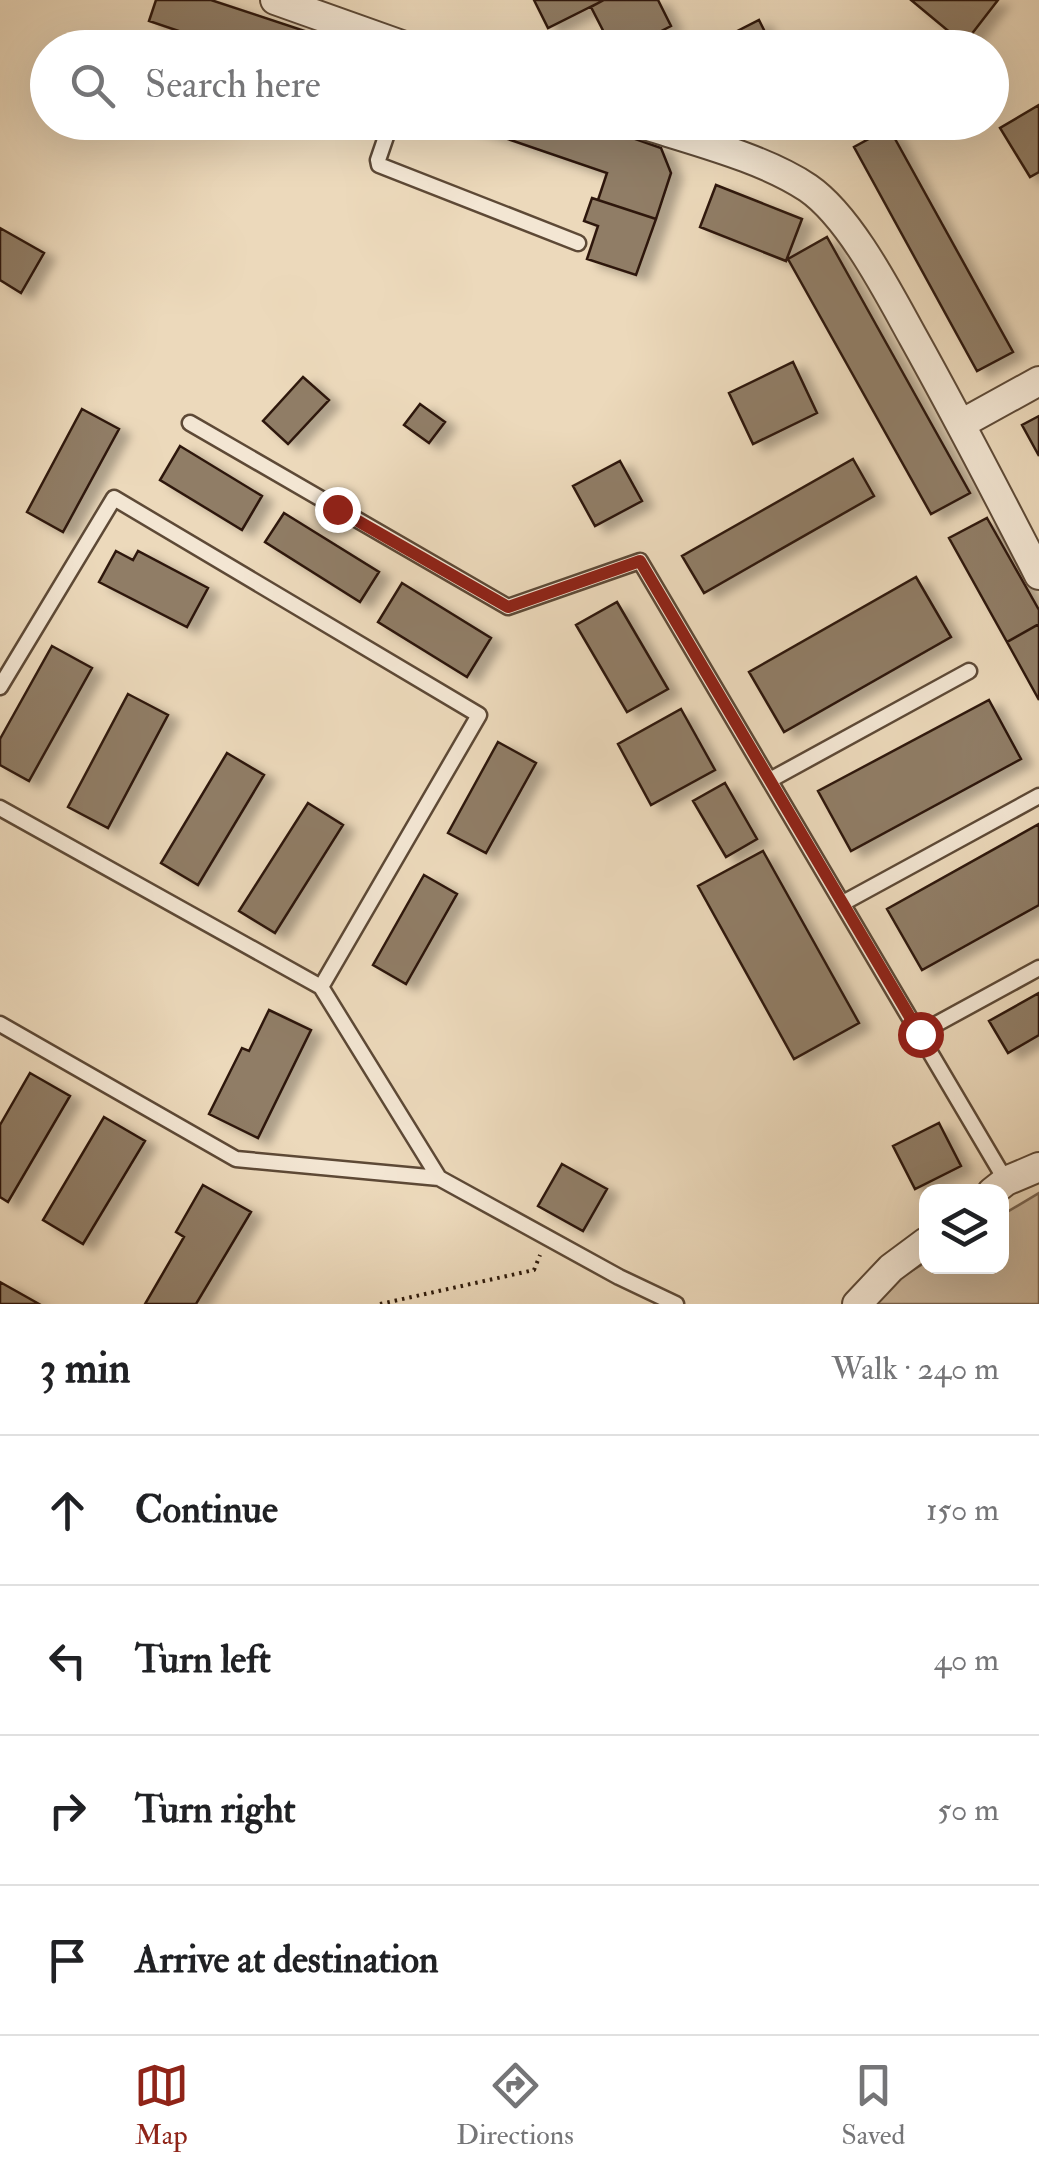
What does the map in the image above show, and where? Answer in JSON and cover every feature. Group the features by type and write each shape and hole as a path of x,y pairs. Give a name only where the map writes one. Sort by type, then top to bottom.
{"street":[{"path":"275,0 359,30"},
{"path":"690,140 778,169 812,190 836,214 877,272 1039,575"},
{"path":"961,424 1039,381"},
{"path":"1003,1184 1039,1167"},
{"path":"858,1304 891,1268 919,1247"}],"lane":[{"path":"385,140 379,165 578,242"},
{"path":"190,423 508,607 640,561 920,1034 998,1184"},
{"path":"0,687 114,498 479,715 321,988"},
{"path":"770,780 969,671"},
{"path":"843,902 1039,796"},
{"path":"0,808 321,988 439,1178"},
{"path":"920,1034 1039,968"},
{"path":"0,1024 236,1159 439,1178 676,1304"}],"path":[{"path":"380,1304 534,1270 548,1236"}],"shaded area":[{"path":"1039,1193 1039,1304 858,1304 919,1266 919,1274 1009,1274 1009,1211"}],"building":[{"path":"156,0 211,0 302,30 176,30 149,21"},
{"path":"534,0 604,0 548,28"},
{"path":"604,0 658,0 671,26 663,30 603,30 591,7"},
{"path":"911,0 998,0 975,30 947,30"},
{"path":"759,20 764,30 739,30"},
{"path":"1039,105 1039,172 1030,177 1007,140 1009,123"},
{"path":"511,140 638,140 661,148 671,173 656,219 598,200 607,173"},
{"path":"867,140 896,140 1013,352 977,371 854,147"},
{"path":"716,185 802,219 786,261 700,227"},
{"path":"592,198 656,219 636,275 587,259 598,226 584,221"},
{"path":"0,228 44,253 21,293 0,280"},
{"path":"827,237 970,493 931,514 788,259"},
{"path":"793,362 817,413 753,444 729,393"},
{"path":"303,377 329,400 288,444 263,421"},
{"path":"420,404 445,422 429,443 404,425"},
{"path":"82,409 119,429 63,532 27,512"},
{"path":"1039,416 1039,456 1022,425"},
{"path":"180,446 262,496 242,530 160,480"},
{"path":"853,459 874,496 704,593 682,556"},
{"path":"620,461 642,501 595,526 573,486"},
{"path":"284,513 379,572 360,602 265,542"},
{"path":"987,518 1039,610 1039,624 1007,642 949,538"},
{"path":"116,551 133,560 138,551 208,588 187,627 99,582"},
{"path":"916,577 951,637 784,732 749,672"},
{"path":"402,583 491,638 467,677 378,622"},
{"path":"617,602 668,689 627,712 576,625"},
{"path":"1039,624 1039,700 1007,642"},
{"path":"52,646 92,668 29,781 0,765 0,739"},
{"path":"128,694 168,715 108,828 68,807"},
{"path":"989,700 1021,759 851,851 818,791"},
{"path":"681,709 715,770 651,805 618,744"},
{"path":"498,742 536,763 486,853 448,833"},
{"path":"227,753 264,775 198,885 161,863"},
{"path":"725,783 757,839 726,857 693,801"},
{"path":"308,803 343,825 275,933 239,911"},
{"path":"1039,824 1039,905 922,970 887,909"},
{"path":"763,851 859,1023 794,1059 698,886"},
{"path":"424,875 457,894 406,984 373,965"},
{"path":"1039,993 1039,1035 1008,1053 989,1021"},
{"path":"269,1010 311,1030 258,1138 209,1114 242,1048 249,1051"},
{"path":"30,1073 70,1096 8,1202 0,1197 0,1125"},
{"path":"104,1117 145,1141 83,1244 43,1220"},
{"path":"939,1123 961,1166 915,1189 893,1146"},
{"path":"562,1164 607,1189 583,1231 538,1206"},
{"path":"203,1185 251,1212 196,1304 145,1304 184,1237 176,1232"},
{"path":"0,1282 39,1304 0,1304"}],"route":[{"path":"337,509 508,607 640,561 920,1034"}]}
